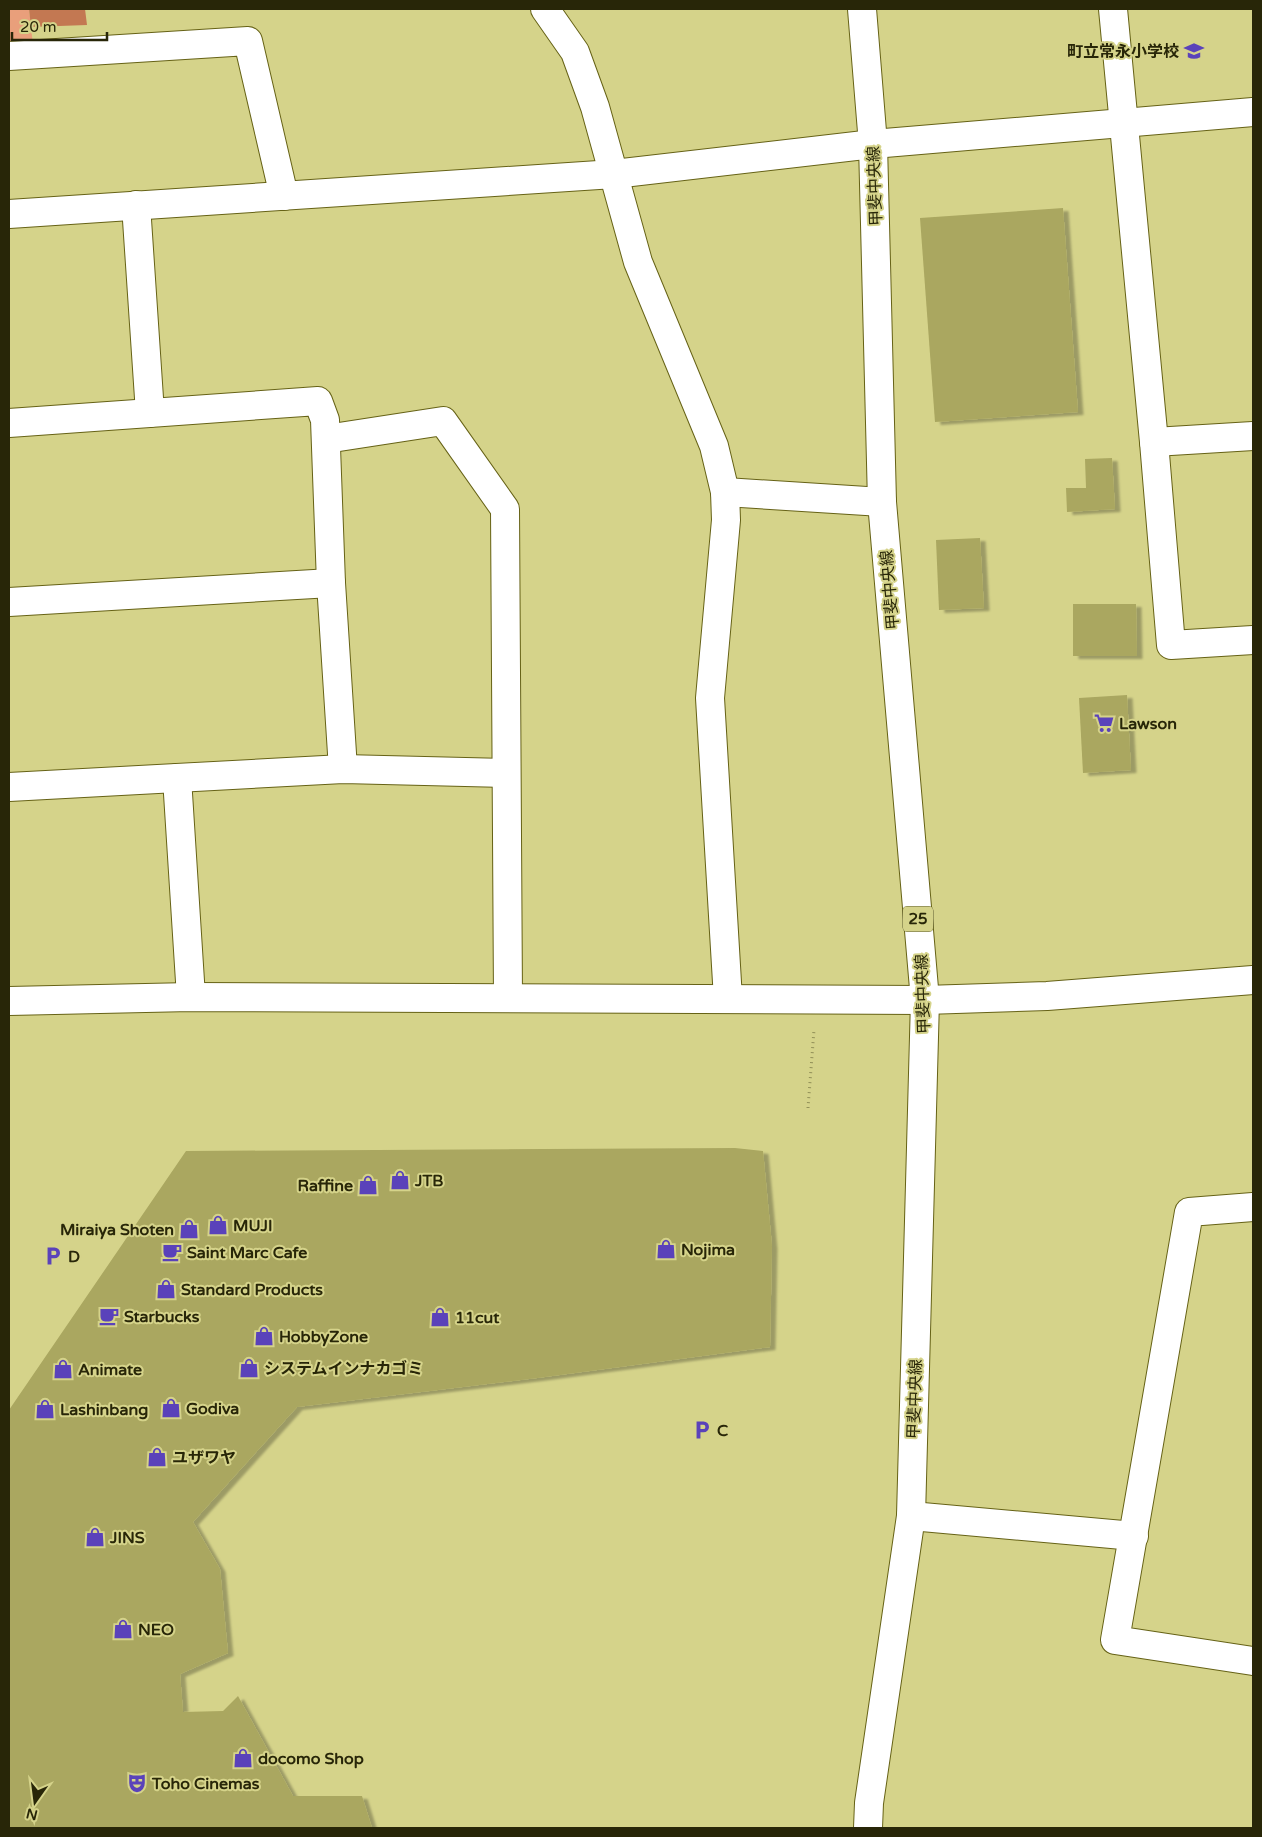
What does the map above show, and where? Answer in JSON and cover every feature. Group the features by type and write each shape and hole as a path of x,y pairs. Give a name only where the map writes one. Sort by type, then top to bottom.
{"street":[{"path":"545,9 575,52 595,107 638,262 714,446 725,492 726,520 710,698 728,1000"},
{"name":"甲斐中央線","path":"862,9 873,144 882,502 925,1000 911,1516 869,1804 868,1828"},
{"path":"1113,9 1154,442 1171,645 1253,640"},
{"path":"9,56 248,41 284,196"},
{"path":"9,214 614,174 873,144 1253,112"},
{"path":"136,205 150,412"},
{"path":"9,423 318,401 325,420 331,583 343,769"},
{"path":"326,439 443,421 505,509 508,998"},
{"path":"1154,442 1253,436"},
{"path":"725,492 882,502"},
{"path":"9,602 331,583"},
{"path":"9,786 343,769 506,773"},
{"path":"177,778 191,997"},
{"path":"9,1001 191,997 925,1000 1047,996 1253,980"},
{"path":"1253,1207 1189,1212 1116,1640 1253,1660"},
{"path":"911,1516 1134,1536"}],"path":[{"path":"808,1108 814,1022"}],"shaded area":[{"path":"9,9 29,9 34,54 9,56"},
{"path":"29,9 85,9 87,25 31,27"}],"building":[{"path":"1063,208 1078,412 935,422 920,218"},
{"path":"1112,458 1115,509 1067,512 1066,488 1086,488 1085,459"},
{"path":"980,538 984,608 939,610 936,540"},
{"path":"1073,604 1136,604 1137,656 1073,656"},
{"name":"Lawson","path":"1127,695 1131,770 1083,773 1079,698"},
{"path":"735,1148 763,1151 772,1246 770,1347 297,1407 193,1522 220,1569 228,1653 180,1674 183,1712 223,1711 238,1696 293,1796 362,1796 372,1828 9,1828 9,1410 186,1151"}],"place":[{"name":"町立常永小学校","path":"1194,51"},
{"name":"Lawson","path":"1104,723"},
{"name":"JTB","path":"400,1180"},
{"name":"Raffine","path":"368,1185"},
{"name":"MUJI","path":"218,1225"},
{"name":"Miraiya Shoten","path":"189,1229"},
{"name":"Nojima","path":"666,1249"},
{"name":"Saint Marc Cafe","path":"172,1252"},
{"name":"D","path":"53,1256"},
{"name":"Standard Products","path":"166,1289"},
{"name":"Starbucks","path":"109,1316"},
{"name":"11cut","path":"440,1317"},
{"name":"HobbyZone","path":"264,1336"},
{"name":"システムインナカゴミ","path":"249,1368"},
{"name":"Animate","path":"63,1369"},
{"name":"Godiva","path":"171,1408"},
{"name":"Lashinbang","path":"45,1409"},
{"name":"C","path":"702,1430"},
{"name":"ユザワヤ","path":"157,1457"},
{"name":"JINS","path":"95,1537"},
{"name":"NEO","path":"123,1629"},
{"name":"docomo Shop","path":"243,1758"},
{"name":"Toho Cinemas","path":"137,1783"}]}
